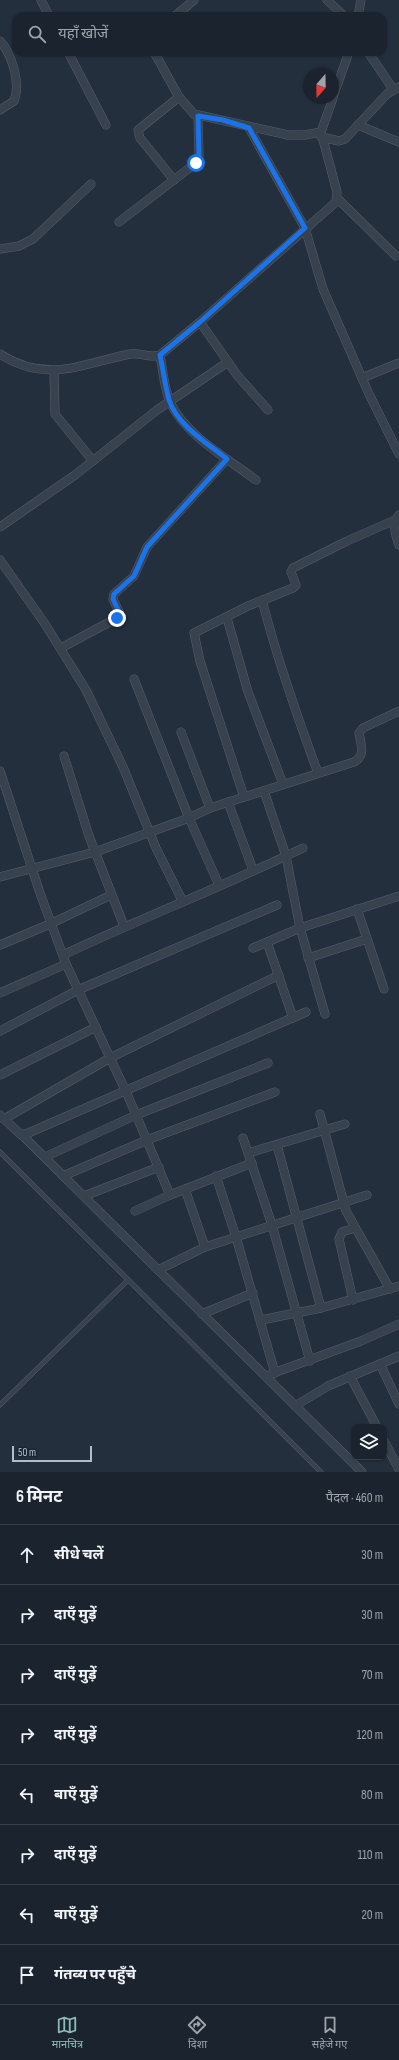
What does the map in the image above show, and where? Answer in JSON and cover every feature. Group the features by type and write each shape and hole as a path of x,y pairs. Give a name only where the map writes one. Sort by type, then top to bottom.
{"street":[{"path":"41,0 47,12"},
{"path":"180,12 194,0"},
{"path":"327,0 340,12"},
{"path":"359,12 361,0"},
{"path":"0,41 12,59 16,92 14,101 0,110"},
{"path":"70,56 106,125"},
{"path":"156,56 179,97 189,111 198,116 223,120 249,128 293,136 321,134 339,141 345,139 396,88 371,56"},
{"path":"339,80 348,56"},
{"path":"174,180 140,138 138,130 179,97"},
{"path":"331,104 321,134 337,198 396,256"},
{"path":"119,222 174,180 198,159 198,116"},
{"path":"358,125 399,142"},
{"path":"249,128 305,228 323,289 362,378 399,454"},
{"path":"0,249 19,246 33,239 91,184"},
{"path":"0,354 26,368 54,371 67,370 130,354 153,357 160,355 200,322 305,228 329,210 337,198"},
{"path":"200,322 228,362 268,410"},
{"path":"160,355 170,401 187,426 227,459 256,480"},
{"path":"0,527 93,461 170,401 228,362"},
{"path":"362,378 399,363"},
{"path":"54,371 55,414 93,461"},
{"path":"61,648 117,618 120,614 113,599 114,594 134,576 147,547 227,459"},
{"path":"397,517 395,531 399,545"},
{"path":"244,797 194,638 194,633 262,600 295,587 296,583 290,572 293,568 347,540 397,517"},
{"path":"0,560 61,648 86,690 123,767 149,832 183,902"},
{"path":"262,600 292,705 318,773"},
{"path":"227,618 248,692 283,784"},
{"path":"134,679 189,818 219,885"},
{"path":"0,877 95,852 189,818 210,808 358,760 363,751 359,733 363,728 399,711"},
{"path":"181,732 210,808"},
{"path":"64,756 95,852 124,926"},
{"path":"0,770 50,924 66,964 125,1090 170,1195"},
{"path":"264,791 286,856 300,928 326,1014"},
{"path":"228,802 253,870"},
{"path":"63,955 124,926 156,915 303,848"},
{"path":"0,945 50,924 111,895"},
{"path":"253,948 300,928 399,896"},
{"path":"1,1028 78,990 277,905"},
{"path":"357,909 384,989"},
{"path":"308,958 367,938"},
{"path":"267,942 293,1018"},
{"path":"0,993 66,964"},
{"path":"278,974 110,1058 2,1117 45,1157 362,1472"},
{"path":"22,1135 306,1012"},
{"path":"0,1075 96,1027"},
{"path":"45,1157 136,1115 268,1063"},
{"path":"63,1176 147,1140 275,1092"},
{"path":"320,1114 343,1203 355,1228 390,1289"},
{"path":"248,1153 345,1124"},
{"path":"243,1138 272,1225 310,1361"},
{"path":"277,1145 321,1308"},
{"path":"135,1211 216,1176 252,1163"},
{"path":"84,1196 158,1167"},
{"path":"216,1176 253,1293 275,1373"},
{"path":"185,1189 205,1247"},
{"path":"158,1270 205,1247 343,1203 366,1194"},
{"path":"353,1300 339,1239 342,1232 355,1228"},
{"path":"261,1320 321,1308 399,1286"},
{"path":"202,1314 253,1293"},
{"path":"266,1377 310,1361 399,1324"},
{"path":"296,1406 328,1386 399,1356"},
{"path":"380,1364 399,1404"},
{"path":"350,1376 375,1424"},
{"path":"387,1446 399,1469"}],"lane":[{"path":"0,1152 321,1472"},
{"path":"0,1405 128,1280"}],"route":[{"path":"117,618 120,614 113,599 114,594 134,576 147,547 227,459 194,433 180,418 170,401 160,355 200,322 305,228 249,128 223,120 198,116 199,156 196,163"}]}
